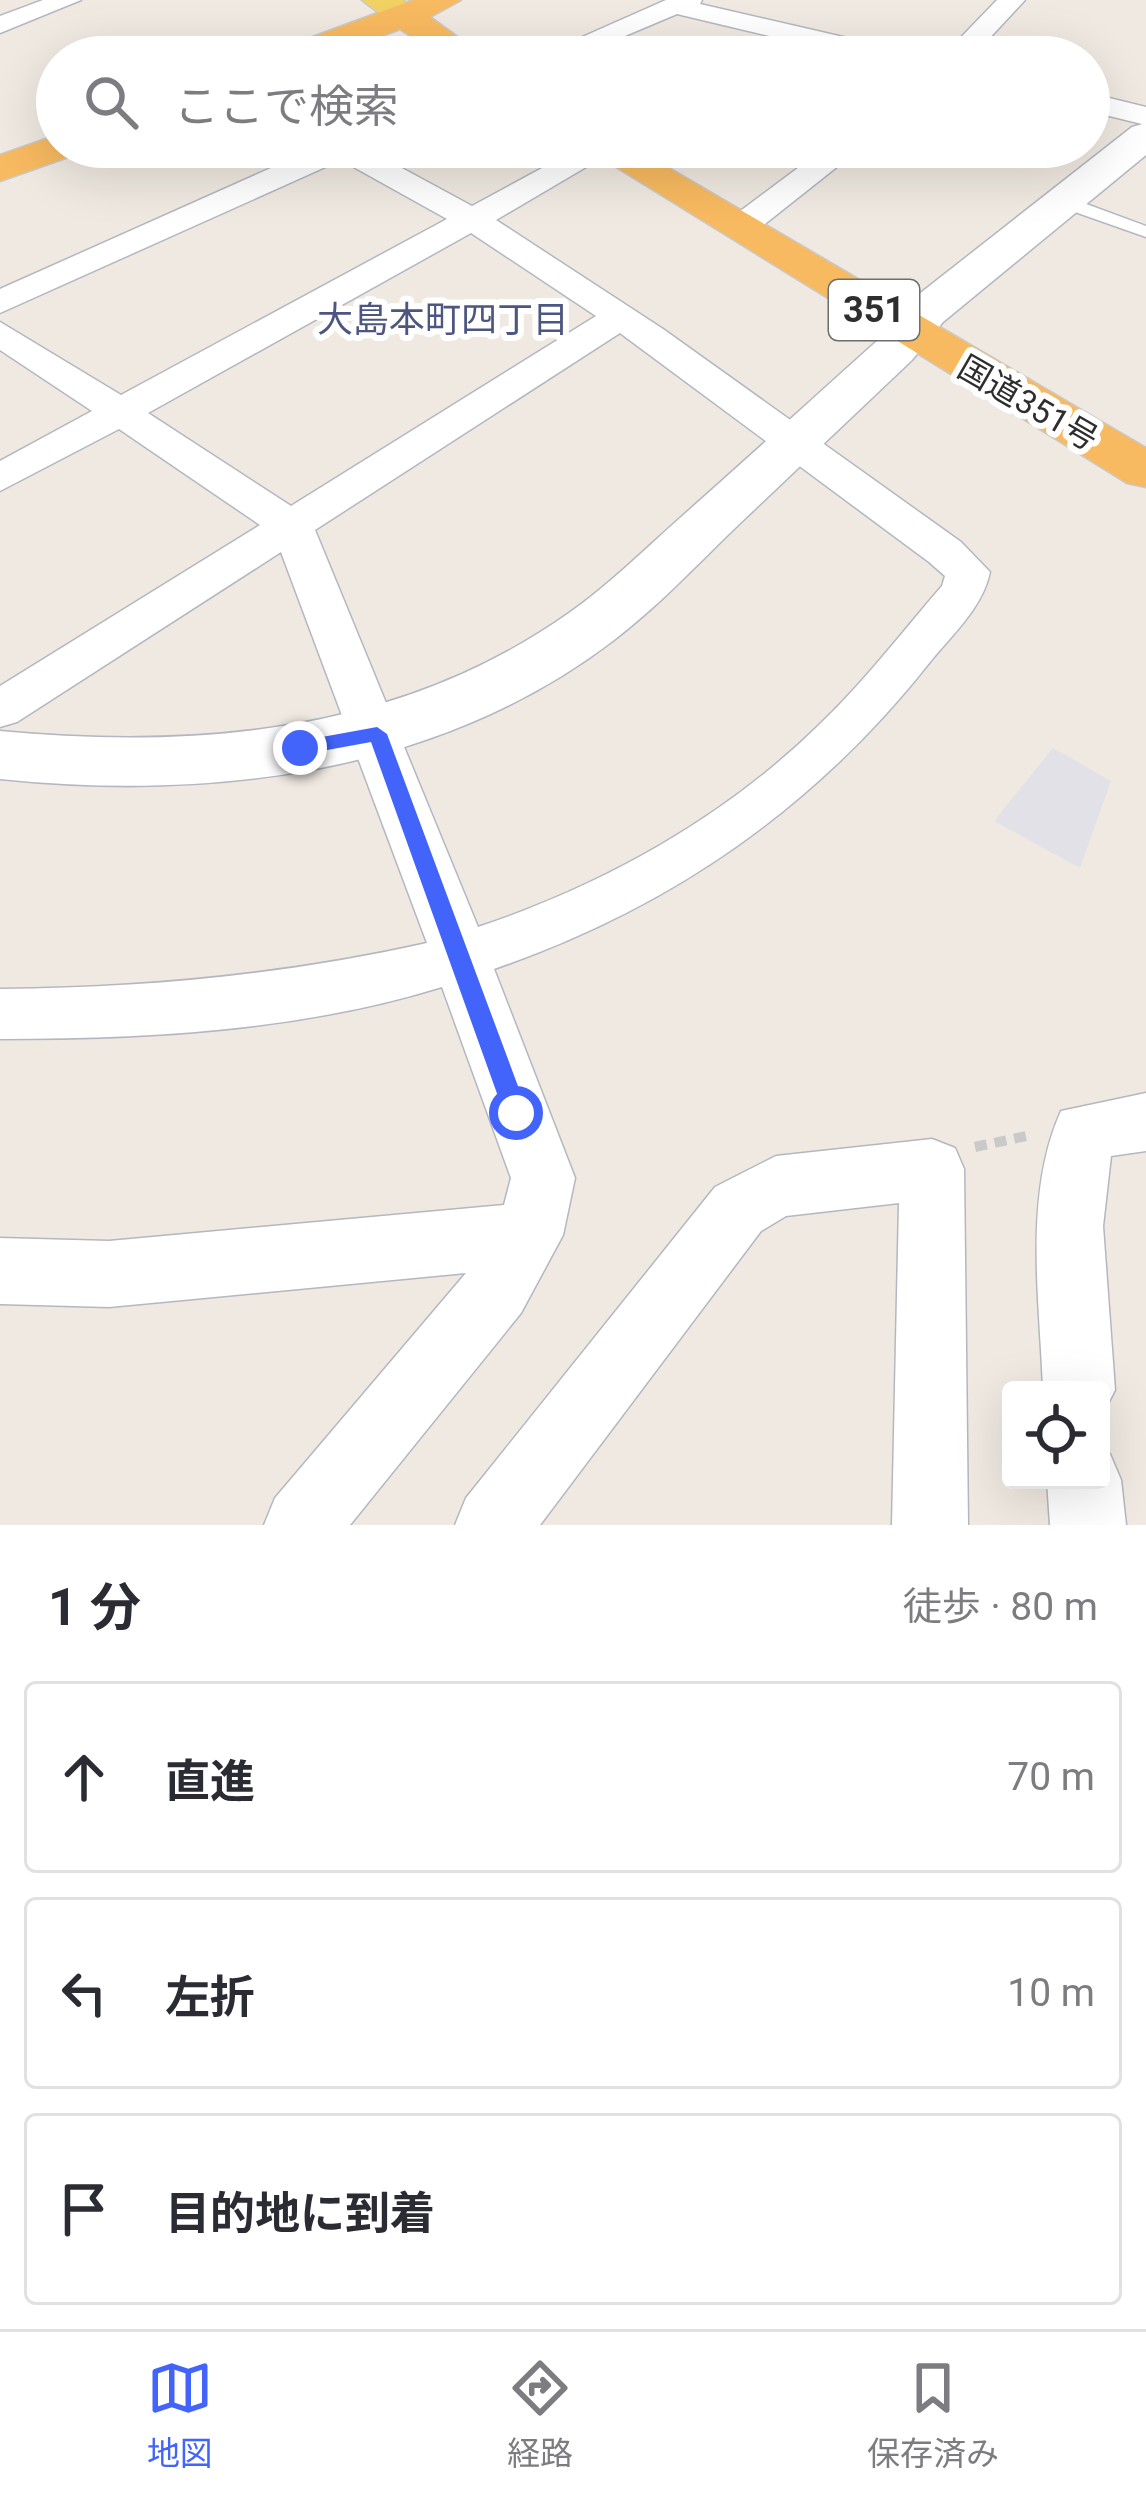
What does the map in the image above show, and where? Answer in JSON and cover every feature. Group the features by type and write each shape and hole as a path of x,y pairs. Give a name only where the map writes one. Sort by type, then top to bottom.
{"highway":[{"path":"335,36 391,8 444,0"},
{"path":"391,8 434,36"},
{"path":"0,169 36,155"},
{"name":"国道351号","path":"647,168 739,228 1146,471"}],"street":[{"path":"0,26 68,0"},
{"path":"977,36 1012,0"},
{"path":"601,36 682,3 804,36"},
{"path":"1110,107 1146,116"},
{"path":"1110,165 1146,136"},
{"path":"0,302 297,168"},
{"path":"0,1014 108,1017 245,1006 464,958 670,868 821,754 964,590 968,572 619,318 479,219 380,168"},
{"path":"0,478 479,219 583,168"},
{"path":"739,228 818,168"},
{"path":"0,755 90,767 223,763 377,734 446,711 579,636 791,445 909,331 1106,168"},
{"path":"0,709 619,318"},
{"path":"0,333 292,526 464,958 543,1178 530,1235 441,1361 302,1525"},
{"path":"1079,1381 1070,1226 1115,1127"},
{"path":"493,1525 738,1209 776,1187 932,1169 930,1525"},
{"path":"0,1271 110,1274 530,1235"},
{"path":"1085,1489 1088,1525"}],"lane":[{"path":"1064,202 1146,232"}],"path":[{"path":"932,1169 963,1149 1045,1132 1115,1127"}],"shaded area":[{"path":"1053,748 1111,781 1080,868 994,821"}],"district":[{"name":"大島本町四丁目","path":"443,320"}],"route":[{"path":"300,748 377,734 464,958 516,1113"}]}
